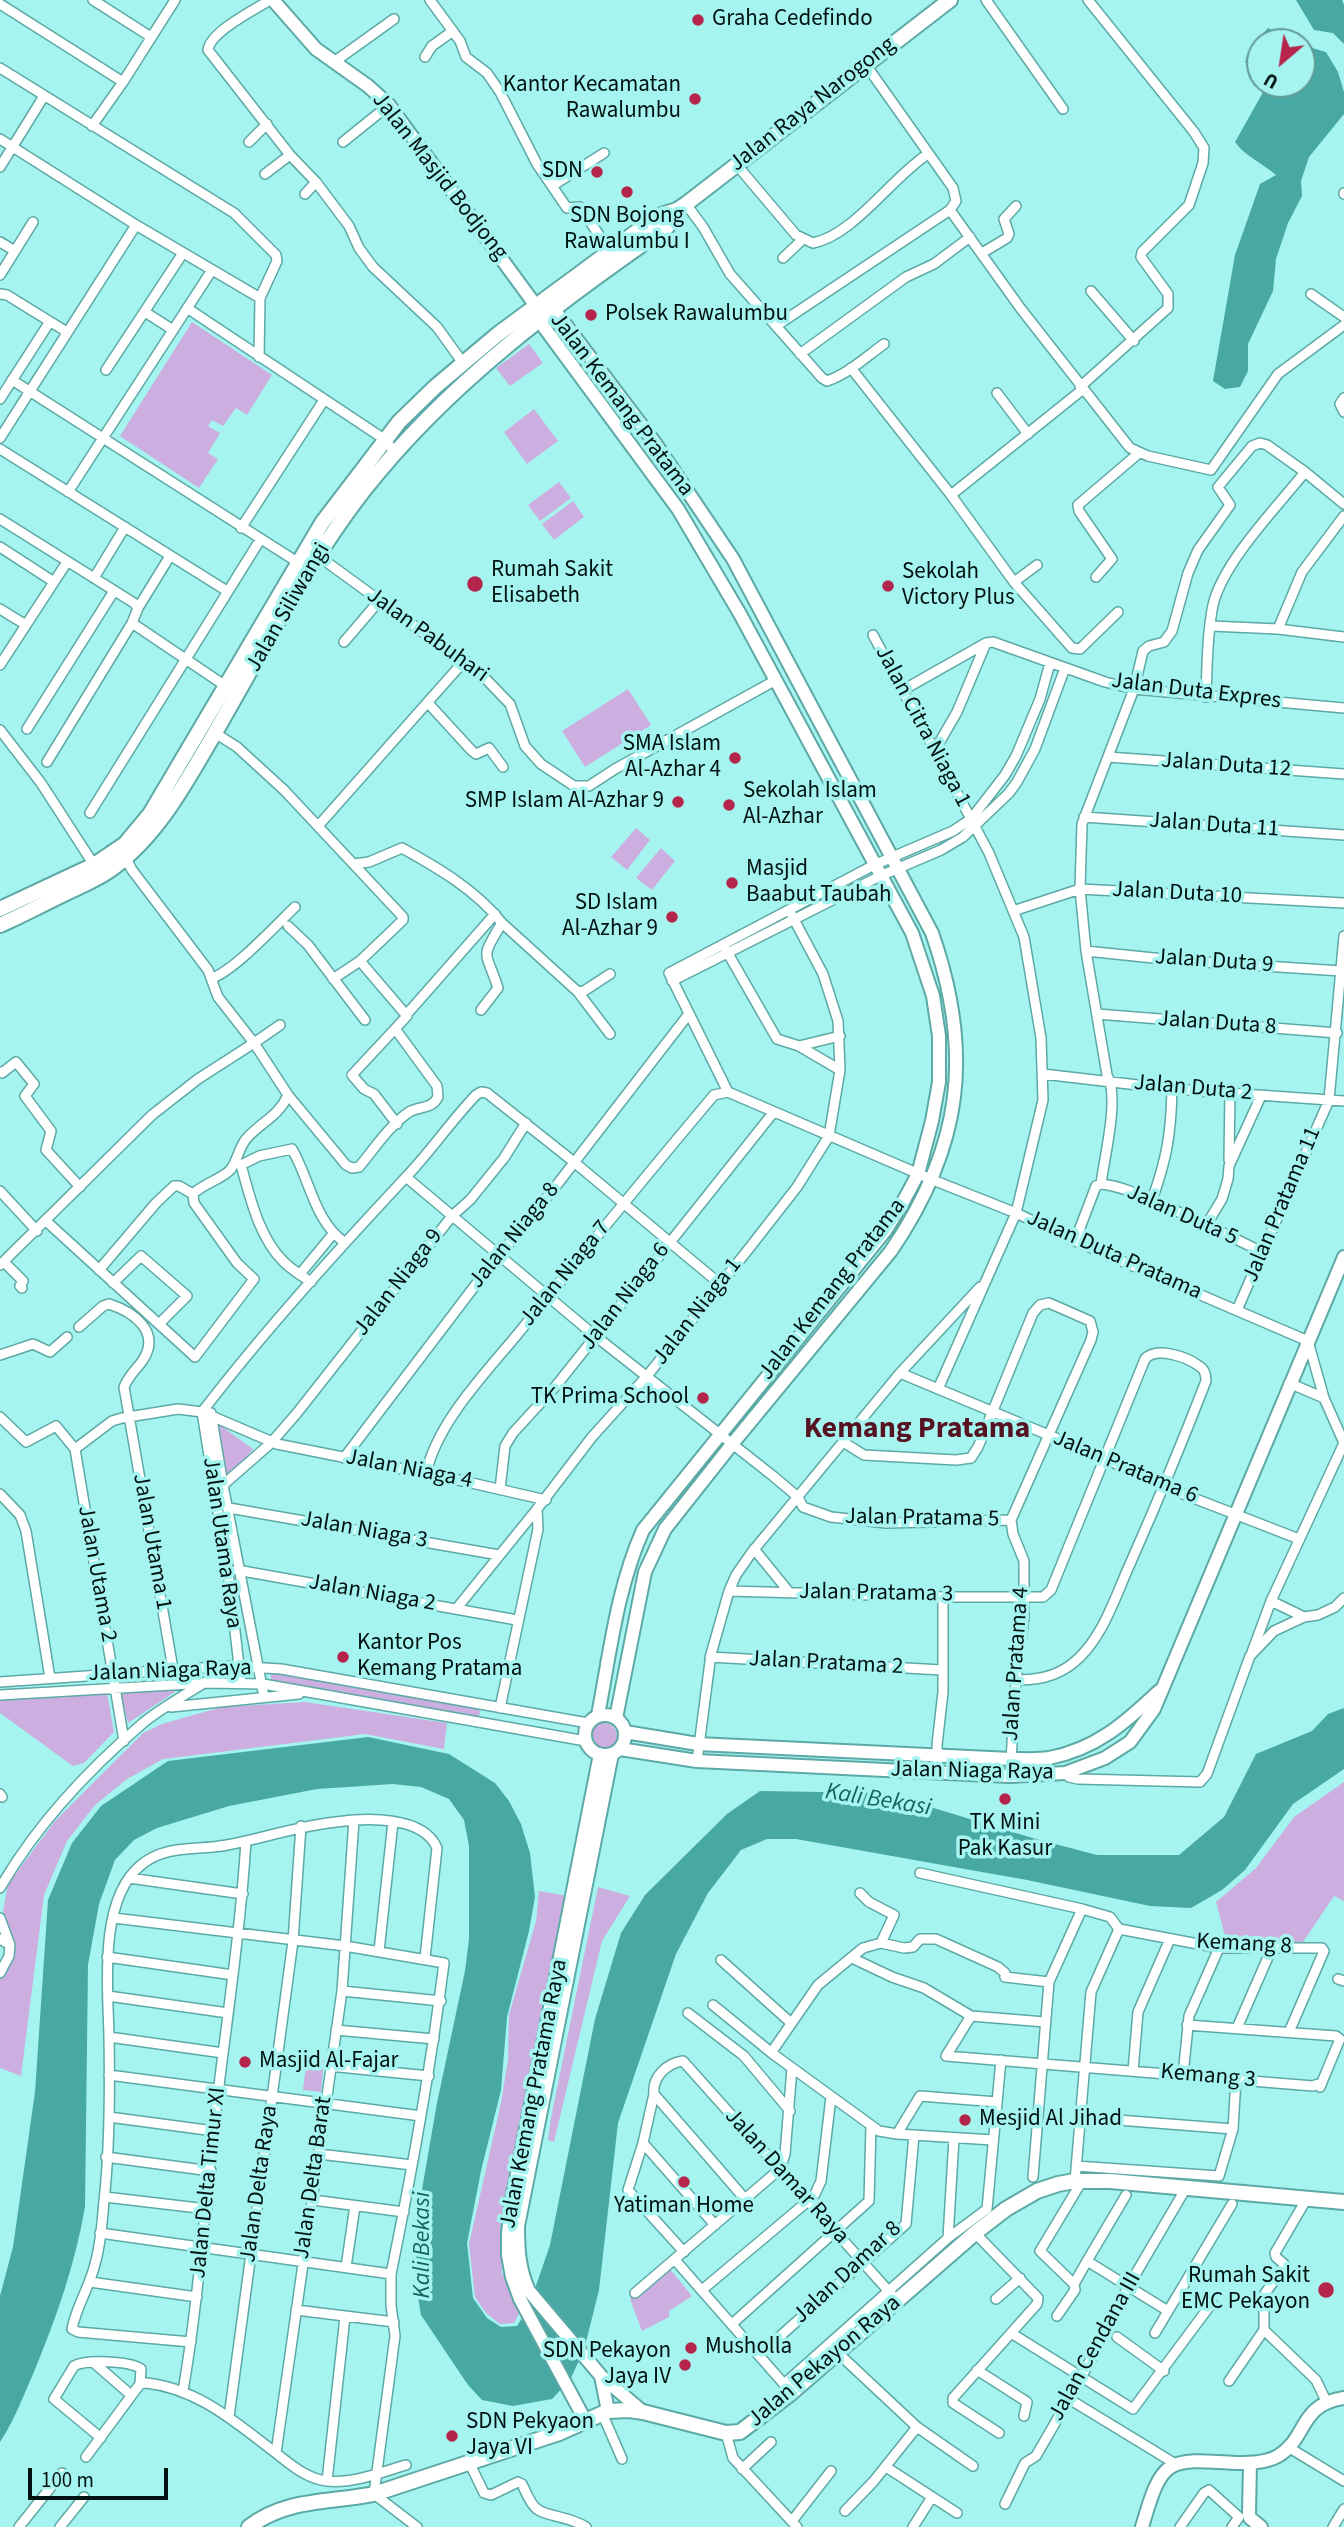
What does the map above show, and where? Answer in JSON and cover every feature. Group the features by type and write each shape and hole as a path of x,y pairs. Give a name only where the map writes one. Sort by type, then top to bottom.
{"main road":[{"name":"Jalan Raya Narogong","path":"582,280 667,227 682,207 950,0"},
{"name":"Jalan Raya Narogong","path":"582,280 610,251 658,216 682,207"},
{"name":"Jalan Siliwangi","path":"0,925 91,883 125,858 161,820 215,733 303,566 322,523 384,439 406,414 464,363 582,280"},
{"name":"Jalan Siliwangi","path":"0,909 94,865 125,844 150,814 303,566 317,555 363,491 395,452 473,373 537,312 553,308 582,280"},
{"name":"Jalan Pekayon Raya","path":"249,2527 280,2509 306,2502 344,2500 374,2494 559,2433 605,2412 643,2412 726,2434 740,2432 838,2353 894,2297 1006,2209 1037,2191 1078,2176 1344,2202"}],"street":[{"path":"93,0 151,37"},
{"path":"92,125 175,0"},
{"path":"271,0 215,35 208,45 208,50 290,155 316,182 349,226 359,248 373,267 437,327 464,363"},
{"name":"Jalan Masjid Bodjong","path":"271,0 316,49 368,86 389,105 537,312"},
{"path":"430,0 460,41 466,58 487,73 500,92 537,164 566,208 580,207 610,251"},
{"path":"986,0 1063,109"},
{"path":"951,495 1081,389 1166,312 1170,305 1168,294 1143,262 1142,252 1186,210 1203,163 1204,148 1088,0"},
{"path":"0,4 123,82"},
{"path":"334,62 394,19"},
{"path":"425,57 432,46 453,31"},
{"path":"776,327 950,210 956,201 955,192 866,65"},
{"path":"0,68 234,213 276,255 277,261 260,298 259,357"},
{"path":"0,167 44,96"},
{"path":"343,142 389,105"},
{"path":"249,142 267,124"},
{"path":"0,139 136,225 260,298"},
{"path":"552,186 604,153"},
{"path":"736,164 802,240 813,243 846,227 913,163 929,154"},
{"path":"265,174 290,155"},
{"path":"305,194 316,182"},
{"path":"982,253 1007,238 1009,234 1004,219 1016,206"},
{"path":"682,207 703,227 730,274 827,381 851,368 884,344"},
{"path":"950,210 1081,389 1129,448 1139,453 1212,470 1278,374 1344,325"},
{"path":"0,275 33,222"},
{"path":"0,438 136,225"},
{"path":"800,354 906,277 934,264 970,237"},
{"path":"783,258 802,240"},
{"path":"0,242 15,251"},
{"path":"106,370 184,254"},
{"path":"68,492 212,270"},
{"path":"1091,291 1133,341"},
{"path":"0,294 7,295 67,332"},
{"path":"1311,294 1344,317"},
{"path":"187,308 384,439 395,452"},
{"name":"Jalan Kemang Pratama","path":"553,308 655,443 733,559 932,933 943,964 958,1051 950,1122 933,1180 911,1222 891,1251 665,1529 655,1547 645,1572 617,1718"},
{"path":"145,312 173,330"},
{"name":"Jalan Kemang Pratama","path":"537,312 678,509 740,614 912,933 933,996 939,1036 936,1102 918,1174 884,1231 658,1508 643,1530 623,1584 593,1719"},
{"path":"550,333 564,322"},
{"path":"0,400 49,323"},
{"path":"851,368 951,495 1014,582 1075,650 1080,649 1118,612"},
{"path":"12,380 303,566"},
{"path":"594,394 610,383"},
{"path":"997,393 1028,434"},
{"path":"1344,398 1340,404 1344,412"},
{"path":"241,528 324,400"},
{"path":"639,455 655,443"},
{"path":"1075,1241 1096,1186 1101,1184 1110,1122 1111,1082 1107,1075 1086,951 1080,888 1084,817 1134,689 1143,651 1149,646 1164,642 1172,632 1188,573 1198,550 1230,505 1217,487 1252,446 1260,443 1305,472 1344,504"},
{"path":"0,449 227,591"},
{"path":"1097,577 1112,559 1078,505 1139,453"},
{"path":"1206,697 1213,606 1226,573 1305,472"},
{"path":"1278,629 1302,572 1344,516"},
{"path":"0,519 138,608"},
{"path":"93,578 125,527"},
{"path":"90,813 260,540"},
{"path":"0,547 54,582"},
{"name":"Jalan Pabuhari","path":"317,555 483,676 510,704 525,746 541,764 575,786 583,787 776,680"},
{"path":"47,762 170,556"},
{"path":"715,570 733,559"},
{"path":"0,665 67,562"},
{"path":"1014,582 1037,565"},
{"path":"27,729 114,591"},
{"path":"344,642 379,601"},
{"path":"740,614 758,605"},
{"path":"0,609 26,625"},
{"path":"132,623 227,687"},
{"path":"1211,626 1278,629 1344,637"},
{"name":"Jalan Citra Niaga 1","path":"873,635 989,853 1024,937 1041,1038 1043,1074 1040,1114 1016,1213 938,1389"},
{"name":"Jalan Duta Expres","path":"986,643 993,642 1105,682 1134,689 1344,708"},
{"path":"903,690 986,643"},
{"path":"935,750 957,712 986,643"},
{"path":"319,825 464,660"},
{"path":"973,823 1016,756 1040,699 1050,663"},
{"path":"728,1092 688,1016 669,972 789,910 973,823 1009,793 1025,769 1065,668"},
{"path":"428,703 472,751 476,754 489,748 503,767"},
{"path":"0,730 41,783 94,865"},
{"path":"215,733 257,764 319,825 403,917 360,961 333,979"},
{"name":"Jalan Duta 12","path":"1108,757 1344,774"},
{"name":"Jalan Duta 11","path":"1084,817 1344,835"},
{"path":"354,864 369,862 402,848 470,891 578,992 610,1034"},
{"path":"125,858 197,953 212,978 218,997 254,1043 288,1095 346,1165 352,1168 359,1167 411,1111 432,1105 438,1097 439,1089 396,1031"},
{"path":"672,981 795,921 877,870"},
{"name":"Jalan Duta 10","path":"1013,911 1080,888 1344,903"},
{"path":"212,978 234,963 295,906"},
{"name":"Jalan Niaga 1","path":"457,1608 546,1500 592,1437 648,1376 797,1187 829,1136 840,1070 840,1035 827,986 789,910"},
{"path":"397,1124 374,1094 366,1091 352,1075 396,1031 407,1014 495,914"},
{"path":"481,1010 498,988 486,951 502,923"},
{"path":"288,926 308,945 365,1020"},
{"name":"Jalan Pratama 11","path":"1237,1310 1329,1100 1344,936"},
{"path":"723,944 772,1033 785,1043 799,1046 840,1070"},
{"name":"Jalan Duta 9","path":"1086,951 1173,960 1341,971"},
{"path":"360,961 407,1014"},
{"path":"578,992 610,974"},
{"name":"Jalan Duta 8","path":"1097,1014 1337,1033"},
{"name":"Jalan Niaga 8","path":"344,1458 499,1255 688,1016"},
{"path":"22,1288 20,1286 23,1281 2,1264 93,1171 163,1105 280,1025"},
{"path":"799,1046 840,1035"},
{"path":"0,1072 16,1062 34,1084 25,1096 51,1131 46,1150 80,1187"},
{"name":"Jalan Duta 2","path":"1043,1074 1261,1096 1344,1101"},
{"path":"1152,1200 1166,1162 1171,1128 1172,1088"},
{"name":"Jalan Duta Pratama","path":"728,1092 1308,1340"},
{"name":"Jalan Niaga 7","path":"426,1474 432,1451 444,1426 714,1095 728,1092"},
{"path":"264,1697 229,1508 207,1410 224,1382 344,1242 406,1177 476,1095 487,1093 720,1284"},
{"path":"1207,1224 1228,1180 1230,1093"},
{"path":"193,1194 231,1169 245,1140 262,1123 275,1117 288,1095"},
{"path":"1229,1166 1261,1096"},
{"name":"Jalan Niaga 6","path":"500,1489 508,1440 773,1113"},
{"name":"Jalan Niaga 9","path":"222,1485 271,1443 452,1216 470,1200 498,1166 526,1124"},
{"path":"311,1282 284,1262 271,1245 254,1208 241,1165 259,1156 292,1149 302,1167 320,1215 333,1234 344,1242"},
{"name":"Jalan Pratama 5","path":"406,1177 594,1335 798,1497 803,1507 851,1521 1011,1520"},
{"name":"Jalan Duta 5","path":"1101,1184 1118,1186 1152,1200 1262,1252"},
{"path":"99,1269 174,1186 193,1194"},
{"path":"0,1191 37,1231"},
{"path":"46,1221 195,1357 254,1280 237,1263 194,1202 193,1194"},
{"path":"300,1274 333,1234"},
{"path":"114,1283 141,1256 187,1296 159,1324"},
{"name":"Jalan Niaga Raya","path":"611,1752 697,1761 1010,1776 1065,1773 1083,1768 1130,1742 1154,1709 1344,1256"},
{"path":"697,1761 710,1657 736,1575 754,1549 900,1373 986,1281"},
{"path":"843,1442 864,1455 966,1460 974,1455 1033,1313 1040,1305 1049,1303 1084,1317 1092,1325 1091,1340 1011,1520"},
{"name":"Jalan Utama 1","path":"79,1327 109,1304 146,1328 149,1335 150,1342 145,1356 128,1377 124,1387 173,1669"},
{"path":"0,1355 33,1344 50,1352 67,1337"},
{"path":"1065,1773 1078,1779 1190,1783 1200,1782 1207,1774 1271,1601 1344,1443 1324,1398 1308,1340"},
{"path":"1016,1680 1046,1678 1063,1670 1073,1663 1102,1626 1165,1487 1206,1381 1205,1373 1199,1365 1163,1351 1149,1354 1106,1459"},
{"name":"Jalan Pratama 6","path":"900,1373 1106,1459 1165,1487 1299,1539"},
{"path":"1289,1382 1324,1398"},
{"path":"0,1417 26,1442 56,1426 75,1449 112,1421 178,1409 207,1410"},
{"name":"Jalan Niaga 4","path":"207,1410 271,1443 546,1500"},
{"name":"Jalan Utama Raya","path":"207,1410 227,1569 234,1666 241,1682"},
{"name":"Jalan Utama 2","path":"75,1449 124,1741"},
{"name":"Jalan Pratama 3","path":"729,1591 1043,1597 1051,1590 1106,1459"},
{"path":"1332,1465 1344,1470"},
{"path":"0,1494 20,1515 26,1531 50,1678"},
{"name":"Jalan Niaga 3","path":"229,1508 499,1555"},
{"path":"500,1708 538,1529 537,1509"},
{"name":"Jalan Pratama 4","path":"1010,1776 1016,1680 1024,1616 1024,1561 1013,1534 1011,1520"},
{"path":"754,1549 789,1592"},
{"name":"Jalan Niaga 2","path":"227,1569 517,1620"},
{"path":"938,1773 937,1745 942,1713 943,1597"},
{"path":"1250,1656 1274,1631 1304,1616 1318,1615 1335,1607 1344,1598"},
{"path":"1271,1601 1304,1616"},
{"name":"Jalan Pratama 2","path":"710,1657 942,1670"},
{"path":"0,1888 54,1813 92,1771 144,1722 234,1666"},
{"name":"Jalan Niaga Raya","path":"0,1682 173,1669 259,1667 500,1708 593,1719"},
{"path":"0,1695 241,1682 586,1741"},
{"name":"Jalan Niaga Raya","path":"625,1732 698,1744 1011,1759 1047,1758 1103,1739 1121,1727 1160,1690"},
{"path":"165,1708 310,1694"},
{"path":"617,1718 625,1732 624,1741 611,1752 589,1747 584,1732 593,1719 617,1718"},
{"name":"Jalan Kemang Pratama Raya","path":"611,1752 518,2226 518,2256 529,2291 599,2374 643,2412"},
{"name":"Jalan Kemang Pratama Raya","path":"585,2420 520,2299 508,2255 509,2219 611,1752"},
{"path":"191,2342 73,2330 72,2326 96,2263 105,2197 109,2117 107,1957 120,1895 129,1878 142,1864 165,1851 223,1846 301,1826 354,1819 409,1825 430,1837 437,1848 425,1958"},
{"name":"Jalan Delta Barat","path":"276,2453 342,1991 354,1819"},
{"path":"379,1951 393,1822"},
{"name":"Jalan Delta Raya","path":"229,2417 293,1941 301,1826"},
{"name":"Jalan Delta Timur XI","path":"183,2391 197,2297 239,1932 246,1841"},
{"name":"Kemang 8","path":"920,1873 1082,1909 1110,1917 1119,1929 1170,1939 1219,1948 1322,1948 1324,1951 1289,2032"},
{"path":"129,1878 243,1894"},
{"path":"860,1893 869,1902 894,1915 881,1942"},
{"path":"1033,2177 1049,1982 1082,1909"},
{"path":"0,1918 10,1945 9,1956 0,1973"},
{"path":"114,1918 345,1946 444,1963 429,2076 391,2274 394,2322 391,2382 374,2494 417,2527"},
{"path":"1074,2284 1040,2251 1078,2176 1080,2117 1091,1992 1119,1929"},
{"path":"773,2054 790,2022 818,1985 863,1948 881,1942 904,1948 913,1947 920,1939 936,1938 998,1968 1005,1973 1005,1977 1049,1982"},
{"path":"0,1939 10,1945"},
{"path":"1133,2071 1138,2012 1170,1939"},
{"path":"1183,2075 1187,2025 1219,1948"},
{"path":"1237,2028 1272,1948"},
{"path":"107,1957 233,1975"},
{"path":"852,1958 892,1977 924,1988 971,2016 1045,2022"},
{"path":"721,1960 790,2022"},
{"path":"342,1991 441,2001"},
{"path":"108,1996 228,2013"},
{"path":"713,2005 773,2054 879,2131 993,2140"},
{"path":"688,2013 744,2056 790,2110"},
{"name":"Kemang 3","path":"971,2016 946,2056 1312,2086 1318,2084 1320,2087 1340,2039 1336,2036 1289,2032"},
{"path":"1187,2025 1289,2032"},
{"path":"336,2030 434,2039"},
{"path":"109,2037 223,2053"},
{"path":"675,2260 784,2384 894,2297 948,2238 987,2209 1001,2060"},
{"name":"Jalan Damar Raya","path":"654,2094 653,2086 657,2078 670,2064 683,2061 894,2297"},
{"path":"330,2066 429,2076"},
{"path":"635,2293 780,2169 785,2154 792,2068"},
{"path":"109,2075 421,2116"},
{"path":"1078,2176 1219,2176 1233,2129 1237,2079"},
{"path":"654,2094 643,2143 628,2190 684,2252"},
{"path":"654,2094 745,2199"},
{"path":"897,2134 920,2096 997,2102"},
{"path":"702,2290 815,2194 821,2181 831,2097"},
{"path":"109,2117 214,2131"},
{"path":"1080,2117 1233,2129"},
{"path":"732,2324 869,2201 871,2126"},
{"name":"Jalan Damar 8","path":"759,2355 906,2224 914,2135"},
{"path":"948,2238 954,2138"},
{"path":"643,2143 715,2225"},
{"path":"319,2154 412,2165"},
{"path":"106,2157 211,2171"},
{"name":"Jalan Cendana III","path":"1005,2504 1025,2463 1036,2456 1069,2399 1128,2287 1186,2188"},
{"path":"1057,2316 1074,2294 1074,2284 1126,2195"},
{"path":"105,2197 207,2209"},
{"path":"313,2200 404,2212"},
{"path":"1229,2381 1264,2330 1264,2295 1285,2265 1275,2253 1306,2200"},
{"path":"1155,2333 1232,2204"},
{"path":"346,2267 355,2206"},
{"path":"100,2233 391,2274"},
{"path":"975,2233 1038,2298 1037,2304 955,2394 953,2403 999,2433"},
{"path":"1087,2262 1168,2311"},
{"path":"996,2299 1020,2278"},
{"path":"90,2282 197,2297"},
{"path":"1011,2333 1133,2409 1212,2304"},
{"path":"296,2310 394,2322"},
{"path":"327,2482 345,2316"},
{"path":"1264,2330 1316,2380 1326,2403"},
{"path":"1117,2337 1164,2371"},
{"path":"838,2353 917,2427 973,2466"},
{"path":"92,2362 131,2395"},
{"path":"86,2457 101,2438 140,2384 142,2373 137,2365 92,2362 76,2364 54,2399 101,2438"},
{"path":"977,2370 1026,2401 1024,2416"},
{"name":"Jalan Kemang Pratama Raya","path":"599,2374 605,2412"},
{"path":"140,2384 161,2385 183,2391 229,2417 312,2478 327,2482 378,2474 406,2465"},
{"path":"1069,2399 1174,2463"},
{"path":"1142,2527 1152,2492 1164,2471 1174,2463 1189,2460 1250,2463 1267,2460 1288,2447 1312,2411 1326,2403 1344,2399"},
{"path":"605,2412 622,2459"},
{"path":"845,2511 886,2467 917,2427"},
{"path":"726,2434 733,2458 794,2524 831,2471"},
{"path":"742,2469 771,2442"},
{"path":"1288,2447 1344,2481"},
{"path":"470,2462 484,2493 491,2495 518,2483 522,2484 540,2512 567,2517 586,2527"},
{"path":"1250,2463 1249,2514 1261,2527"},
{"path":"886,2467 957,2513"},
{"path":"19,2527 62,2473"},
{"path":"1180,2527 1209,2490 1239,2517 1232,2527"},
{"path":"60,2527 84,2497"},
{"path":"913,2527 932,2497"},
{"path":"1333,2527 1344,2509"}],"shaded area":[{"path":"192,322 272,375 247,415 236,408 223,426 212,420 208,426 220,433 208,453 218,459 199,488 120,436"},
{"path":"529,344 543,363 510,386 496,368"},
{"path":"534,409 558,441 527,464 504,432"},
{"path":"559,482 571,498 540,521 528,505"},
{"path":"573,501 584,517 554,540 542,524"},
{"path":"628,689 651,725 585,767 562,731"},
{"path":"636,828 650,840 627,870 611,857"},
{"path":"661,848 675,861 652,890 636,878"},
{"path":"213,1420 253,1449 225,1482"},
{"path":"271,1673 475,1708 480,1711 479,1717 473,1720 273,1683"},
{"path":"175,1688 175,1692 128,1723 121,1694"},
{"path":"107,1693 114,1732 84,1763 73,1766 0,1713 0,1698"},
{"path":"305,1702 447,1723 444,1749 365,1734 163,1759 127,1779 95,1805 67,1841 44,1895 21,2076 0,2068 0,1976 12,1939 3,1911 8,1884 55,1821 143,1733 162,1724 222,1707"},
{"path":"604,1723 613,1727 617,1736 613,1745 604,1749 595,1745 591,1736 595,1727"},
{"path":"1344,1782 1344,1901 1334,1896 1301,1945 1228,1947 1216,1902 1256,1868 1294,1817"},
{"path":"598,1887 630,1896 602,1941 554,2142 548,2140 551,2118"},
{"path":"539,1891 568,1896 524,2102 500,2232 502,2273 521,2310 514,2323 500,2324 486,2313 475,2297 469,2244 501,2103 508,2060 509,2015 536,1921"},
{"path":"307,2058 324,2060 321,2092 303,2090"},
{"path":"669,2268 692,2296 669,2311 669,2317 642,2331 630,2299"}],"water":[{"path":"1296,0 1342,0 1344,44 1333,33 1313,28"},
{"path":"1316,49 1326,52 1338,72 1344,92 1344,114 1309,157 1301,181 1302,196 1288,223 1276,259 1273,291 1248,344 1248,371 1240,387 1225,389 1213,381 1235,255 1260,184 1276,175 1235,142 1260,98 1316,98"},
{"name":"Kali Bekasi","path":"1344,1708 1344,1769 1293,1804 1245,1870 1222,1890 1191,1908 1150,1906 1027,1880 796,1839 767,1839 741,1850 708,1893 676,1954 618,2123 599,2290 584,2350 570,2380 552,2399 513,2406 482,2400 468,2385 421,2315 418,2297 415,2230 469,1939 469,1846 464,1820 449,1799 421,1787 393,1784 317,1789 229,1806 157,1828 134,1840 115,1860 99,1904 88,1965 85,2207 81,2229 64,2292 49,2333 18,2409 0,2442 0,2296 13,2247 35,2092 48,1900 72,1843 101,1806 168,1761 368,1737 449,1754 495,1783 509,1801 521,1824 530,1853 535,1897 507,2017 501,2090 467,2243 473,2298 487,2318 501,2327 517,2326 528,2309 550,2245 595,2019 621,1933 645,1895 727,1814 760,1791 884,1793 1097,1855 1179,1855 1224,1817 1256,1754 1312,1731 1328,1714"}],"place":[{"name":"Graha Cedefindo","path":"698,20"},
{"name":"Kantor Kecamatan Rawalumbu","path":"695,99"},
{"name":"SDN","path":"597,172"},
{"name":"SDN Bojong Rawalumbu I","path":"627,192"},
{"name":"Polsek Rawalumbu","path":"591,315"},
{"name":"Rumah Sakit Elisabeth","path":"475,584"},
{"name":"Sekolah Victory Plus","path":"888,586"},
{"name":"SMA Islam Al-Azhar 4","path":"735,758"},
{"name":"SMP Islam Al-Azhar 9","path":"678,802"},
{"name":"Sekolah Islam Al-Azhar","path":"729,805"},
{"name":"Masjid Baabut Taubah","path":"732,883"},
{"name":"SD Islam Al-Azhar 9","path":"672,917"},
{"name":"TK Prima School","path":"703,1398"},
{"name":"Kantor Pos Kemang Pratama","path":"343,1657"},
{"name":"TK Mini Pak Kasur","path":"1005,1799"},
{"name":"Masjid Al-Fajar","path":"245,2062"},
{"name":"Mesjid Al Jihad","path":"965,2120"},
{"name":"Yatiman Home","path":"684,2182"},
{"name":"Rumah Sakit EMC Pekayon","path":"1326,2290"},
{"name":"Musholla","path":"691,2348"},
{"name":"SDN Pekayon Jaya IV","path":"685,2365"},
{"name":"SDN Pekyaon Jaya VI","path":"452,2436"}],"district":[{"name":"Kemang Pratama","path":"917,1430"}]}
